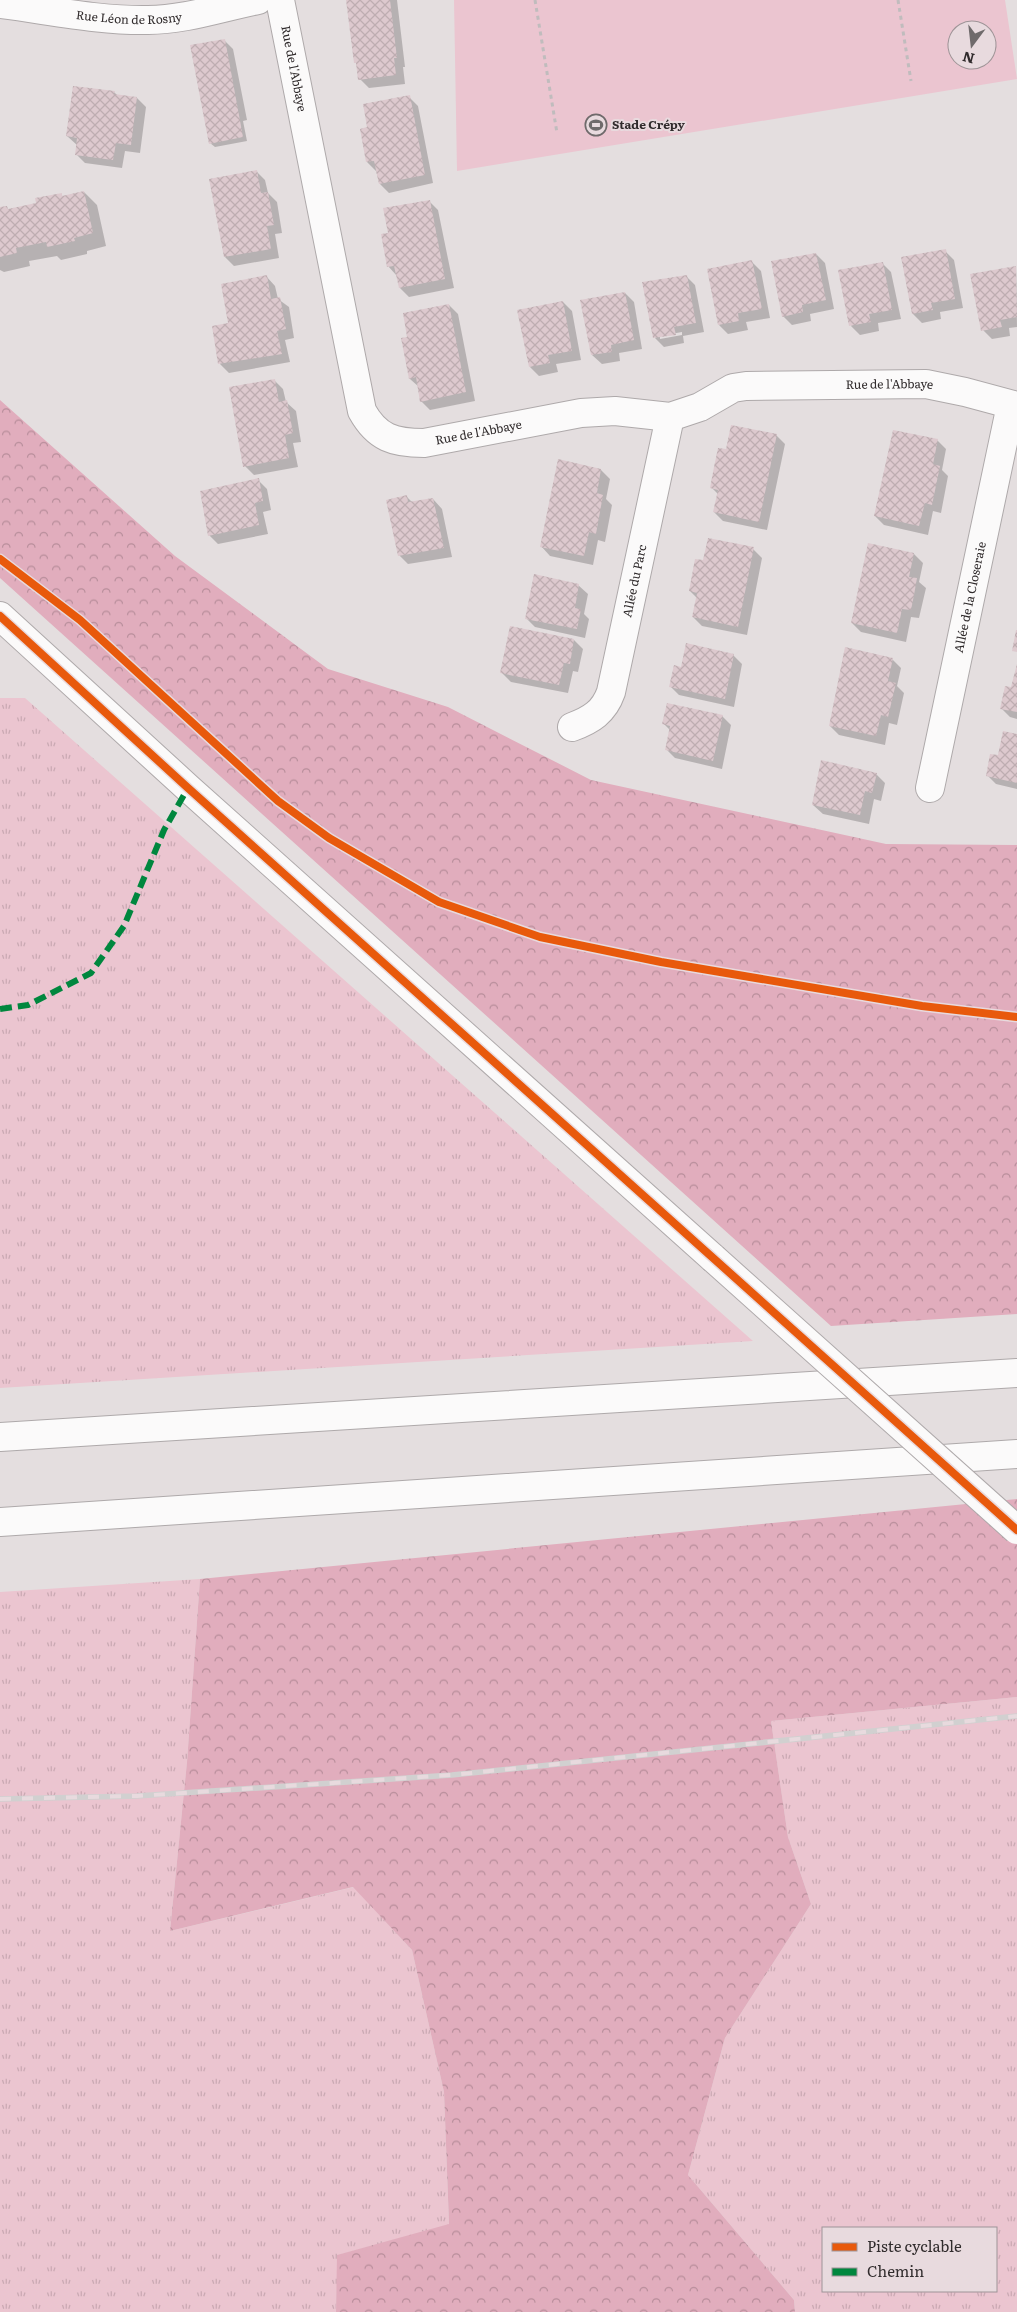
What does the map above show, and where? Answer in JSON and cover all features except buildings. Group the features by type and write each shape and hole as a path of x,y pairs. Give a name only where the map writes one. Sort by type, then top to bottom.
{"main road":[{"name":"Rue Léon de Rosny","path":"0,4 107,17 150,20 167,19 258,0"},
{"name":"Rue de l'Abbaye","path":"280,0 362,411 368,423 379,433 406,443 424,443 581,413 615,411 670,417 700,407 733,388 746,386 926,384 965,392 1014,406"},
{"name":"Allée de la Closeraie","path":"930,788 1014,406"},
{"name":"Allée du Parc","path":"572,727 588,721 599,713 607,703 611,692 670,417"},
{"path":"5,623 1017,1530"},
{"path":"0,1437 1017,1373"},
{"path":"0,1522 1017,1454"}],"path":[{"path":"535,0 557,133"},
{"path":"898,0 911,81"}],"green space":[{"name":"Stade Crépy","path":"454,0 1005,0 1017,79 457,171"},
{"path":"0,400 175,556 328,669 448,707 591,780 886,844 1017,845 1017,1314 831,1326 0,578"},
{"path":"0,698 25,698 753,1341 0,1388"},
{"path":"1017,1499 1017,1697 771,1721 788,1837 811,1904 725,2038 688,2175 794,2300 795,2312 336,2312 337,2255 449,2224 444,2092 412,1950 353,1887 170,1931 187,1762 200,1579"},
{"path":"200,1579 187,1762 170,1931 354,1887 412,1950 444,2092 449,2225 338,2255 336,2312 0,2312 0,1592"},
{"path":"1017,1697 1017,2312 795,2312 794,2300 688,2175 725,2038 811,1904 788,1837 771,1721"}],"railway":[{"path":"0,1799 137,1796 452,1775 1017,1716"}],"marked path":[{"path":"0,1009 28,1005 91,973 124,926 164,830 188,788"}],"cycle path":[{"path":"0,559 80,620 278,801 329,838 439,902 540,937 661,962 922,1006 1017,1017"},
{"path":"0,616 188,788 1017,1530"}],"place":[{"name":"Stade Crépy","path":"596,125"}]}
